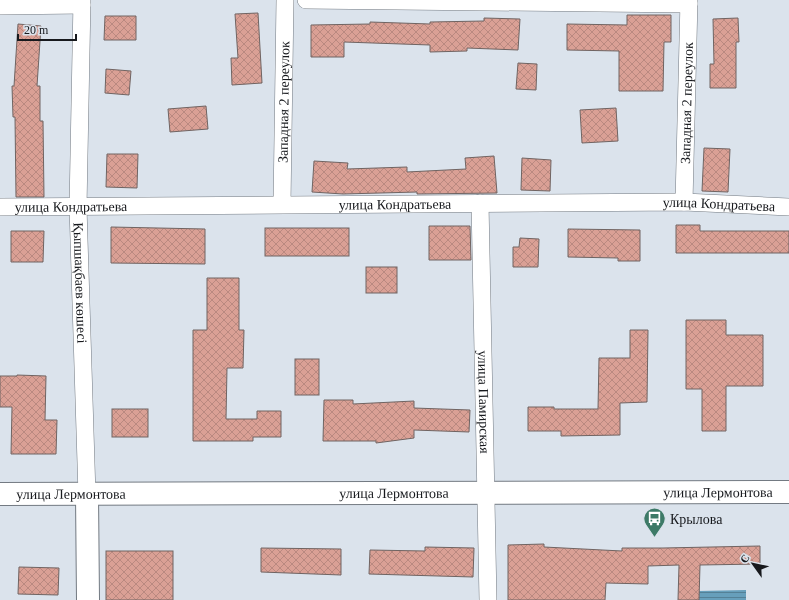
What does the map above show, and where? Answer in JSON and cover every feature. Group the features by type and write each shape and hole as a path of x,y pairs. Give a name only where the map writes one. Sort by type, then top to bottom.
{"main road":[{"name":"улица Лермонтова","path":"0,494 789,492"},
{"path":"87,494 88,600"}],"street":[{"name":"Западная 2 переулок","path":"282,204 285,0"},
{"name":"Западная 2 переулок","path":"306,0 689,2 684,202"},
{"path":"0,6 82,3"},
{"name":"Қыпшақбаев көшесі","path":"82,3 78,207 87,494"},
{"name":"улица Кондратьева","path":"0,207 684,202 789,207"},
{"name":"улица Памирская","path":"480,203 488,600"}],"water":[{"path":"746,590 746,600 698,600 698,591"}],"building":[{"path":"258,13 262,83 232,85 231,58 238,58 235,14"},
{"path":"627,15 671,15 671,42 664,42 663,91 619,91 619,51 567,50 567,24 627,25"},
{"path":"105,16 136,16 136,40 104,40"},
{"path":"484,18 520,19 518,50 467,48 467,51 430,52 430,45 344,42 344,57 311,57 311,25 370,24 370,22 430,24 430,22 484,21"},
{"path":"738,18 739,42 736,42 736,88 710,88 710,64 714,64 713,19"},
{"path":"18,24 41,26 37,86 40,86 40,121 43,121 44,197 16,197 15,117 13,117 12,86 14,86"},
{"path":"518,63 537,64 536,90 516,89"},
{"path":"106,69 131,71 129,95 105,93"},
{"path":"206,106 208,129 170,132 168,109"},
{"path":"616,108 618,141 582,143 580,110"},
{"path":"704,148 730,149 728,192 702,191"},
{"path":"107,154 138,154 137,188 106,187"},
{"path":"494,156 497,193 417,194 417,192 343,194 312,192 314,161 348,163 347,169 407,167 407,172 466,169 465,158"},
{"path":"522,158 551,160 550,191 521,190"},
{"path":"676,225 700,225 700,231 789,231 789,253 676,253"},
{"path":"429,226 470,226 471,260 429,260"},
{"path":"111,227 205,229 205,264 111,263"},
{"path":"265,228 349,228 349,256 265,256"},
{"path":"568,229 640,230 640,261 618,261 618,258 568,257"},
{"path":"11,231 44,231 43,262 11,262"},
{"path":"520,238 539,239 538,267 513,267 513,247 519,247"},
{"path":"366,267 397,267 397,293 366,293"},
{"path":"207,278 239,278 239,330 244,330 243,368 227,368 226,419 257,419 257,411 281,411 281,437 253,437 253,441 193,441 193,330 207,330"},
{"path":"686,320 726,320 726,335 763,335 763,386 726,386 726,431 702,431 702,389 686,389"},
{"path":"630,330 648,330 647,402 620,403 620,435 561,436 561,431 528,431 528,407 554,407 554,409 598,409 599,358 630,358"},
{"path":"295,359 319,359 319,395 295,395"},
{"path":"0,376 46,376 45,420 57,420 56,454 11,454 12,407 0,407"},
{"path":"324,400 353,400 353,404 414,401 414,408 470,410 469,432 414,430 414,438 376,443 376,441 323,441"},
{"path":"112,409 148,409 148,437 112,437"},
{"path":"544,544 544,547 622,551 622,548 760,546 760,564 700,565 699,600 678,600 679,565 648,566 648,584 606,583 605,600 508,600 508,545"},
{"path":"425,547 474,548 473,577 369,574 370,550 425,551"},
{"path":"261,548 341,549 341,575 261,572"},
{"path":"106,551 173,551 173,600 106,600"},
{"path":"19,567 59,568 58,595 18,594"}],"place":[{"name":"Крылова","path":"654,538"}]}
